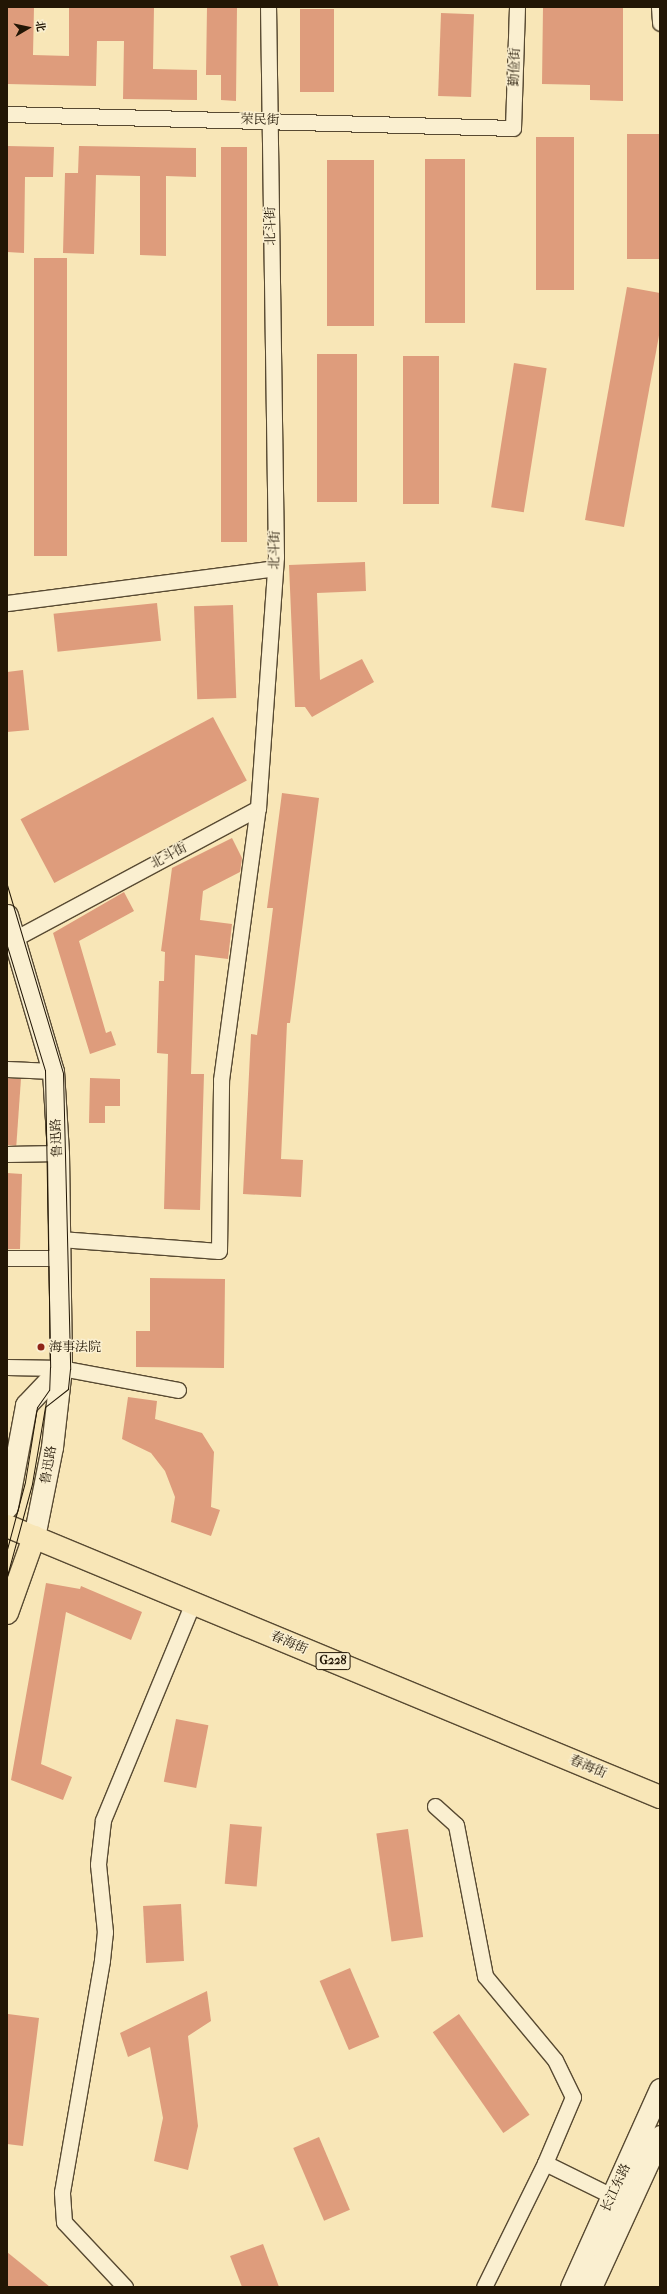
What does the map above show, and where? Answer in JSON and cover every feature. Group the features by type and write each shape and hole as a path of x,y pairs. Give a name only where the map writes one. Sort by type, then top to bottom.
{"highway":[{"name":"春海街","path":"7,1526 660,1797"},
{"path":"7,1613 34,1536"}],"main road":[{"name":"鲁迅路","path":"7,915 11,938 53,1071 58,1153 61,1368 52,1447 34,1536"},
{"path":"7,1507 26,1405 61,1368"},
{"name":"长江东路","path":"571,2287 660,2089"},
{"name":"长江东路","path":"591,2287 660,2136"}],"street":[{"name":"北斗街","path":"11,938 258,808 275,568 268,7"},
{"name":"勤俭街","path":"513,128 517,7"},
{"path":"659,7 660,24"},
{"name":"荣民街","path":"7,114 269,120 513,128"},
{"path":"7,603 275,568"},
{"path":"7,1258 60,1248 219,1251 221,1080 258,808"},
{"path":"7,1069 53,1071"},
{"path":"7,1154 58,1153"},
{"path":"7,1367 61,1368 178,1390"},
{"path":"125,2287 64,2222 62,2192 102,1960 105,1932 98,1864 103,1820 193,1603"},
{"path":"435,1806 456,1825 485,1976 555,2060 573,2097 546,2163 484,2287"},
{"path":"546,2163 612,2196"}],"building":[{"path":"7,7 34,7 33,55 69,56 69,7 154,7 153,69 197,70 197,100 123,99 124,41 97,41 96,86 7,84"},
{"path":"207,7 237,7 236,101 221,100 221,75 206,75"},
{"path":"543,7 623,7 623,101 590,100 590,85 542,84"},
{"path":"300,9 334,9 334,92 300,92"},
{"path":"441,13 474,14 471,97 438,96"},
{"path":"627,134 660,134 660,259 627,259"},
{"path":"536,137 574,137 574,290 536,290"},
{"path":"7,146 54,147 53,177 25,177 24,253 7,252"},
{"path":"79,146 196,148 196,177 166,176 166,256 140,255 140,176 96,175 94,254 63,253 65,173 78,173"},
{"path":"221,147 247,147 247,542 221,542"},
{"path":"425,159 465,159 465,323 425,323"},
{"path":"327,160 374,160 374,326 327,326"},
{"path":"34,258 67,258 67,556 34,556"},
{"path":"627,287 660,293 660,330 624,527 585,520"},
{"path":"317,354 357,354 357,502 317,502"},
{"path":"403,356 439,356 439,504 403,504"},
{"path":"514,363 547,368 524,512 491,507"},
{"path":"365,562 366,591 317,593 320,680 362,659 374,682 312,717 305,707 295,707 289,565"},
{"path":"157,603 161,641 58,652 54,614"},
{"path":"233,605 236,698 197,699 194,606"},
{"path":"23,670 29,730 7,732 7,672"},
{"path":"213,717 247,781 54,883 21,819"},
{"path":"282,793 319,798 290,1023 287,1023 281,1159 303,1160 301,1197 243,1194 251,1034 257,1035 273,908 267,908"},
{"path":"232,838 242,858 240,872 203,891 200,920 232,924 228,959 195,955 191,1074 204,1074 200,1210 164,1209 168,1054 157,1053 159,981 164,981 165,952 161,951 172,868"},
{"path":"124,892 134,911 79,941 106,1033 111,1031 116,1045 90,1054 53,933"},
{"path":"7,1078 21,1079 16,1146 7,1145"},
{"path":"90,1078 120,1079 120,1106 105,1106 105,1123 89,1123"},
{"path":"7,1173 22,1174 20,1249 7,1249"},
{"path":"150,1278 225,1279 224,1368 136,1367 136,1331 150,1331"},
{"path":"128,1397 157,1401 155,1419 202,1433 214,1452 211,1507 220,1510 211,1536 171,1522 175,1497 165,1471 151,1453 122,1439"},
{"path":"46,1583 80,1589 81,1586 142,1612 131,1640 66,1612 41,1764 72,1777 63,1800 11,1780"},
{"path":"176,1719 208,1725 196,1788 164,1782"},
{"path":"230,1824 262,1827 257,1887 225,1884"},
{"path":"408,1829 423,1937 391,1941 376,1833"},
{"path":"181,1904 184,1961 146,1963 143,1906"},
{"path":"350,1968 379,2037 349,2050 320,1981"},
{"path":"207,1991 211,2021 188,2036 198,2126 188,2170 154,2161 163,2118 150,2047 128,2057 120,2033"},
{"path":"8,2014 39,2018 23,2146 7,2144"},
{"path":"459,2014 530,2115 503,2133 433,2032"},
{"path":"319,2137 350,2210 324,2221 293,2148"},
{"path":"263,2244 279,2287 242,2287 230,2256"},
{"path":"7,2252 50,2287 7,2287"}],"tram line":[{"path":"7,885 63,1073 70,1369 68,1389 45,1407 32,1484 7,1576"},
{"path":"7,946 45,1070 50,1367 49,1390 37,1407 25,1482 7,1549"}],"place":[{"name":"海事法院","path":"41,1347"}]}
